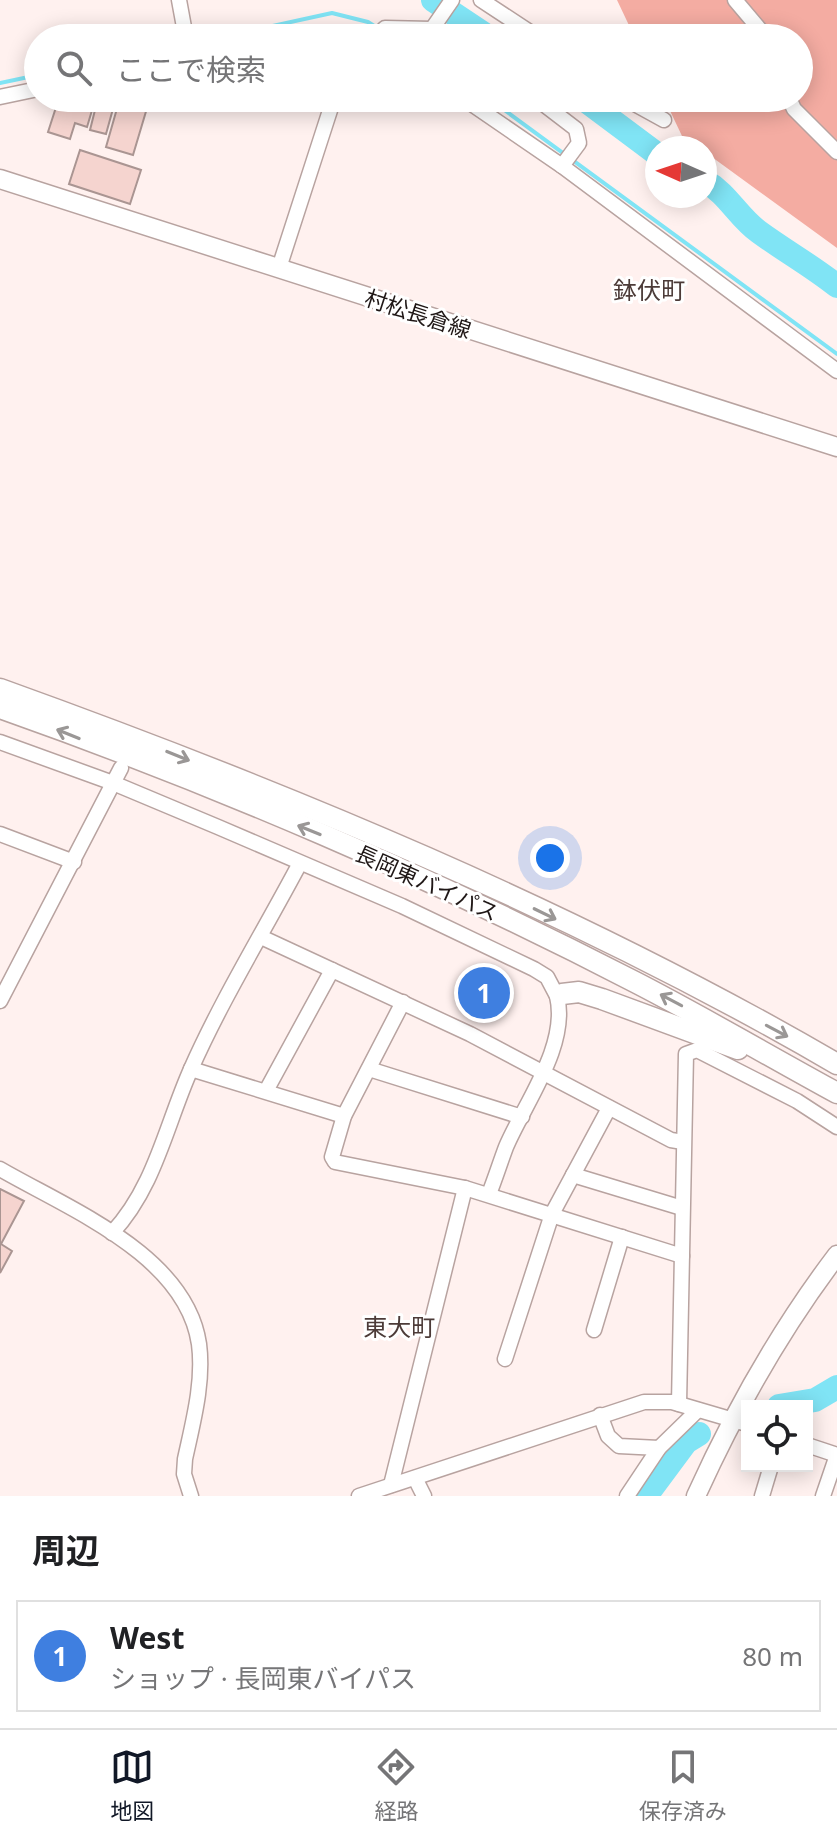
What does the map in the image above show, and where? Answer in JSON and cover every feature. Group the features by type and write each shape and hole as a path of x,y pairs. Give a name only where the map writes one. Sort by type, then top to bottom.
{"highway":[{"name":"長岡東バイパス","path":"0,689 178,756 454,872 610,945 837,1064"},
{"name":"長岡東バイパス","path":"0,708 275,816 436,886 632,980 837,1093"},
{"path":"560,995 579,992 602,999 809,1077"}],"main road":[{"name":"村松長倉線","path":"0,179 837,447"},
{"path":"696,1496 739,1421 785,1328 837,1255"}],"street":[{"path":"179,0 183,24"},
{"path":"437,24 452,0"},
{"path":"481,0 518,24"},
{"path":"735,0 755,24"},
{"path":"0,97 24,92"},
{"path":"279,268 329,112"},
{"path":"487,112 567,158 837,371"},
{"path":"554,112 576,129 579,143 567,158"},
{"path":"649,112 664,120"},
{"path":"797,112 837,152"},
{"path":"0,742 113,783 402,906 547,977 560,995 543,1074 507,1146 489,1194"},
{"path":"0,1001 121,768"},
{"path":"0,835 74,862"},
{"path":"112,1233 131,1213 165,1143 191,1069 300,863"},
{"path":"261,937 403,1002 671,1140 683,1142"},
{"path":"266,1091 332,970"},
{"path":"403,1002 344,1116 332,1157 335,1162 489,1194 682,1256"},
{"path":"679,1404 685,1061 691,1049 797,1101 837,1127"},
{"path":"191,1069 344,1116"},
{"path":"369,1069 522,1117"},
{"path":"505,1359 552,1214 609,1108"},
{"path":"0,1169 112,1233 155,1266 184,1304 195,1327 199,1376 184,1474 191,1496"},
{"path":"573,1175 682,1208"},
{"path":"391,1485 465,1188"},
{"path":"594,1330 622,1237"},
{"path":"359,1496 644,1402 679,1404 739,1421"},
{"path":"627,1496 659,1448 698,1410"},
{"path":"600,1415 608,1436 619,1446 659,1448"},
{"path":"813,1447 837,1455 823,1496"},
{"path":"762,1496 769,1472"},
{"path":"415,1478 424,1496"}],"shaded area":[{"path":"617,0 837,0 837,248 717,161 717,136 682,136 671,112 813,112 813,24 628,24"}],"building":[{"path":"54,112 92,112 87,127 75,123 70,139 48,132"},
{"path":"94,112 112,112 106,134 90,130"},
{"path":"116,112 146,112 133,155 106,147"},
{"path":"80,150 141,170 130,204 69,184"},
{"path":"0,1189 24,1201 1,1244 12,1251 0,1273"}],"waterway":[{"path":"433,0 469,24"},
{"path":"281,24 332,13 371,24"},
{"path":"0,83 24,78"},
{"path":"507,112 837,354"},
{"path":"601,112 645,145"},
{"path":"717,190 759,232 837,286"},
{"path":"813,1400 837,1387"},
{"path":"646,1496 686,1442 699,1434"}],"place":[{"name":"West","path":"484,993"}],"district":[{"name":"鉢伏町","path":"649,291"},
{"name":"東大町","path":"399,1328"}]}
